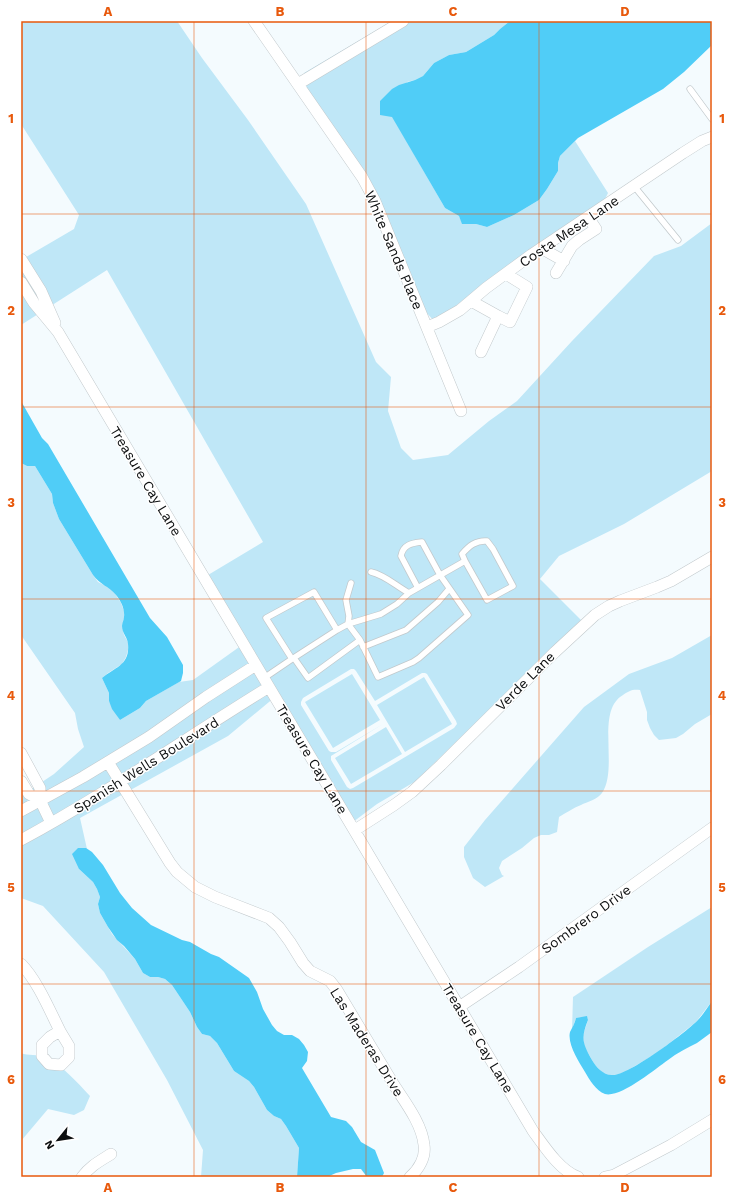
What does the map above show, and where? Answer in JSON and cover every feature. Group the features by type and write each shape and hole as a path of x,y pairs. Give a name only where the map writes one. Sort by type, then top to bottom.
{"street":[{"name":"White Sands Place","path":"254,21 362,177 375,201 461,411"},
{"path":"298,84 403,21"},
{"name":"Costa Mesa Lane","path":"427,327 440,322 460,310 486,288 541,248 588,218 682,153 712,136"},
{"path":"556,273 572,246 596,229 588,218"},
{"path":"541,248 564,261"},
{"name":"Treasure Cay Lane","path":"21,259 41,290 58,332"},
{"path":"471,301 510,322 527,287 506,274"},
{"name":"Treasure Cay Lane","path":"21,282 34,303 58,332 533,1131 563,1167 572,1175 578,1177"},
{"path":"481,352 498,316"},
{"name":"Verde Lane","path":"355,830 412,792 555,652 595,615 620,601 671,581 712,557"},
{"name":"Spanish Wells Boulevard","path":"21,811 108,762 256,665"},
{"name":"Spanish Wells Boulevard","path":"21,840 51,824 192,737 267,683"},
{"path":"22,757 40,788 40,800 51,824"},
{"name":"Las Maderas Drive","path":"108,762 177,872 195,887 215,897 269,918 279,927 290,942 302,964 310,972 330,981 337,990 408,1107 423,1136 425,1146 423,1157 419,1167 410,1177"},
{"path":"21,781 29,794 40,800"},
{"name":"Sombrero Drive","path":"459,1007 519,967 712,828"},
{"path":"21,964 33,979 60,1031"},
{"path":"605,1177 614,1175 671,1145 712,1120"},
{"path":"87,1173 96,1163 112,1154"}],"lane":[{"path":"690,89 712,119"},
{"path":"634,186 678,240"},
{"path":"487,541 494,549 513,586 487,600 465,562 462,554 469,547 476,542 487,541"},
{"path":"350,583 346,600 349,616 348,624 360,640 378,677 420,658 468,615 440,575 422,542 406,546 401,556 418,588"},
{"path":"267,683 293,659 337,630 348,624 381,614 397,604 409,593 465,562"},
{"path":"371,572 390,580 409,593"},
{"path":"363,647 406,630 438,602 449,589"},
{"path":"337,630 314,592 266,618 293,659 308,678 360,640"}],"shaded area":[{"path":"21,21 177,21 306,204 376,362 391,377 388,411 401,448 413,460 448,455 489,421 517,401 572,341 654,256 681,246 712,223 712,471 624,524 559,556 540,579 581,620 416,781 377,804 353,822 275,697 228,736 80,818 87,849 85,848 79,869 93,882 97,889 100,897 98,904 100,913 112,934 135,959 143,973 150,977 165,979 172,985 190,1012 202,1034 210,1036 217,1043 234,1071 249,1081 267,1110 274,1116 281,1119 299,1148 297,1177 201,1177 203,1150 167,1080 104,972 43,906 21,898 21,796 54,774 84,747 75,713 21,635 21,463 27,466 35,466 52,494 53,503 59,519 93,575 98,582 112,589 121,603 124,611 122,626 124,635 128,642 128,650 122,664 102,678 109,693 109,701 120,720 140,708 146,701 179,682 193,680 242,645 203,578 263,542 107,270 21,325 21,260 74,229 79,215 21,124","holes":["351,669 354,669 375,701 422,673 427,674 457,724 454,728 350,789 347,787 331,760 331,756 383,724 336,752 331,752 301,705 301,702 303,698"]},
{"path":"392,21 510,21 494,35 466,52 449,55 434,63 423,76 407,82 392,116 445,208 459,216 463,224 476,224 487,227 514,215 539,200 558,171 560,156 575,141 608,193 605,199 510,264 435,322 424,310 389,233 307,92 304,73"},
{"path":"712,635 712,714 676,738 659,740 650,728 640,690 631,691 623,695 615,703 610,714 609,769 607,782 602,793 595,799 559,817 557,832 534,838 502,861 499,868 504,876 485,887 473,878 464,857 464,847 485,820 584,707 629,674 672,658"},
{"path":"352,674 380,720 333,748 305,702"},
{"path":"424,677 452,724 405,752 377,705"},
{"path":"386,727 402,754 351,784 335,758"},
{"path":"712,907 712,1001 696,1022 657,1053 623,1073 608,1075 603,1073 595,1065 584,1046 583,1035 588,1020 587,1017 576,1018 572,1030 573,997 648,947"},
{"path":"21,1053 42,1056 52,1061 69,1075 90,1096 84,1110 74,1115 48,1109 21,1141"}],"water":[{"path":"510,21 712,21 712,45 684,72 663,89 578,138 560,156 558,171 539,200 514,215 487,227 476,224 462,224 459,216 445,208 392,117 380,115 380,101 392,89 423,76 434,63 449,55 466,52 494,35"},
{"path":"21,401 42,438 48,444 150,618 167,637 183,665 181,681 146,701 140,708 120,720 112,709 109,701 109,693 102,678 121,665 127,657 128,642 122,626 124,617 123,608 120,600 113,592 93,575 59,519 53,503 52,494 35,466 27,466 21,463"},
{"path":"78,848 86,848 92,852 103,865 120,893 132,908 151,925 182,940 190,942 219,957 249,978 272,1025 277,1031 284,1035 292,1035 299,1039 304,1045 308,1052 307,1061 302,1068 331,1117 346,1121 352,1127 361,1142 375,1150 384,1173 382,1177 367,1177 361,1169 353,1169 327,1177 297,1177 299,1148 286,1126 281,1119 274,1116 267,1110 249,1081 234,1071 217,1043 210,1036 202,1034 190,1012 172,985 165,979 150,977 143,973 135,959 117,940 100,913 98,904 100,897 97,889 93,882 79,869 72,854"},
{"path":"712,1001 712,1032 697,1043 675,1055 638,1082 620,1092 605,1094 593,1084 577,1058 570,1042 570,1032 576,1018 587,1016 588,1020 584,1031 584,1045 592,1060 603,1073 613,1075 621,1073 643,1061 691,1027"}]}
